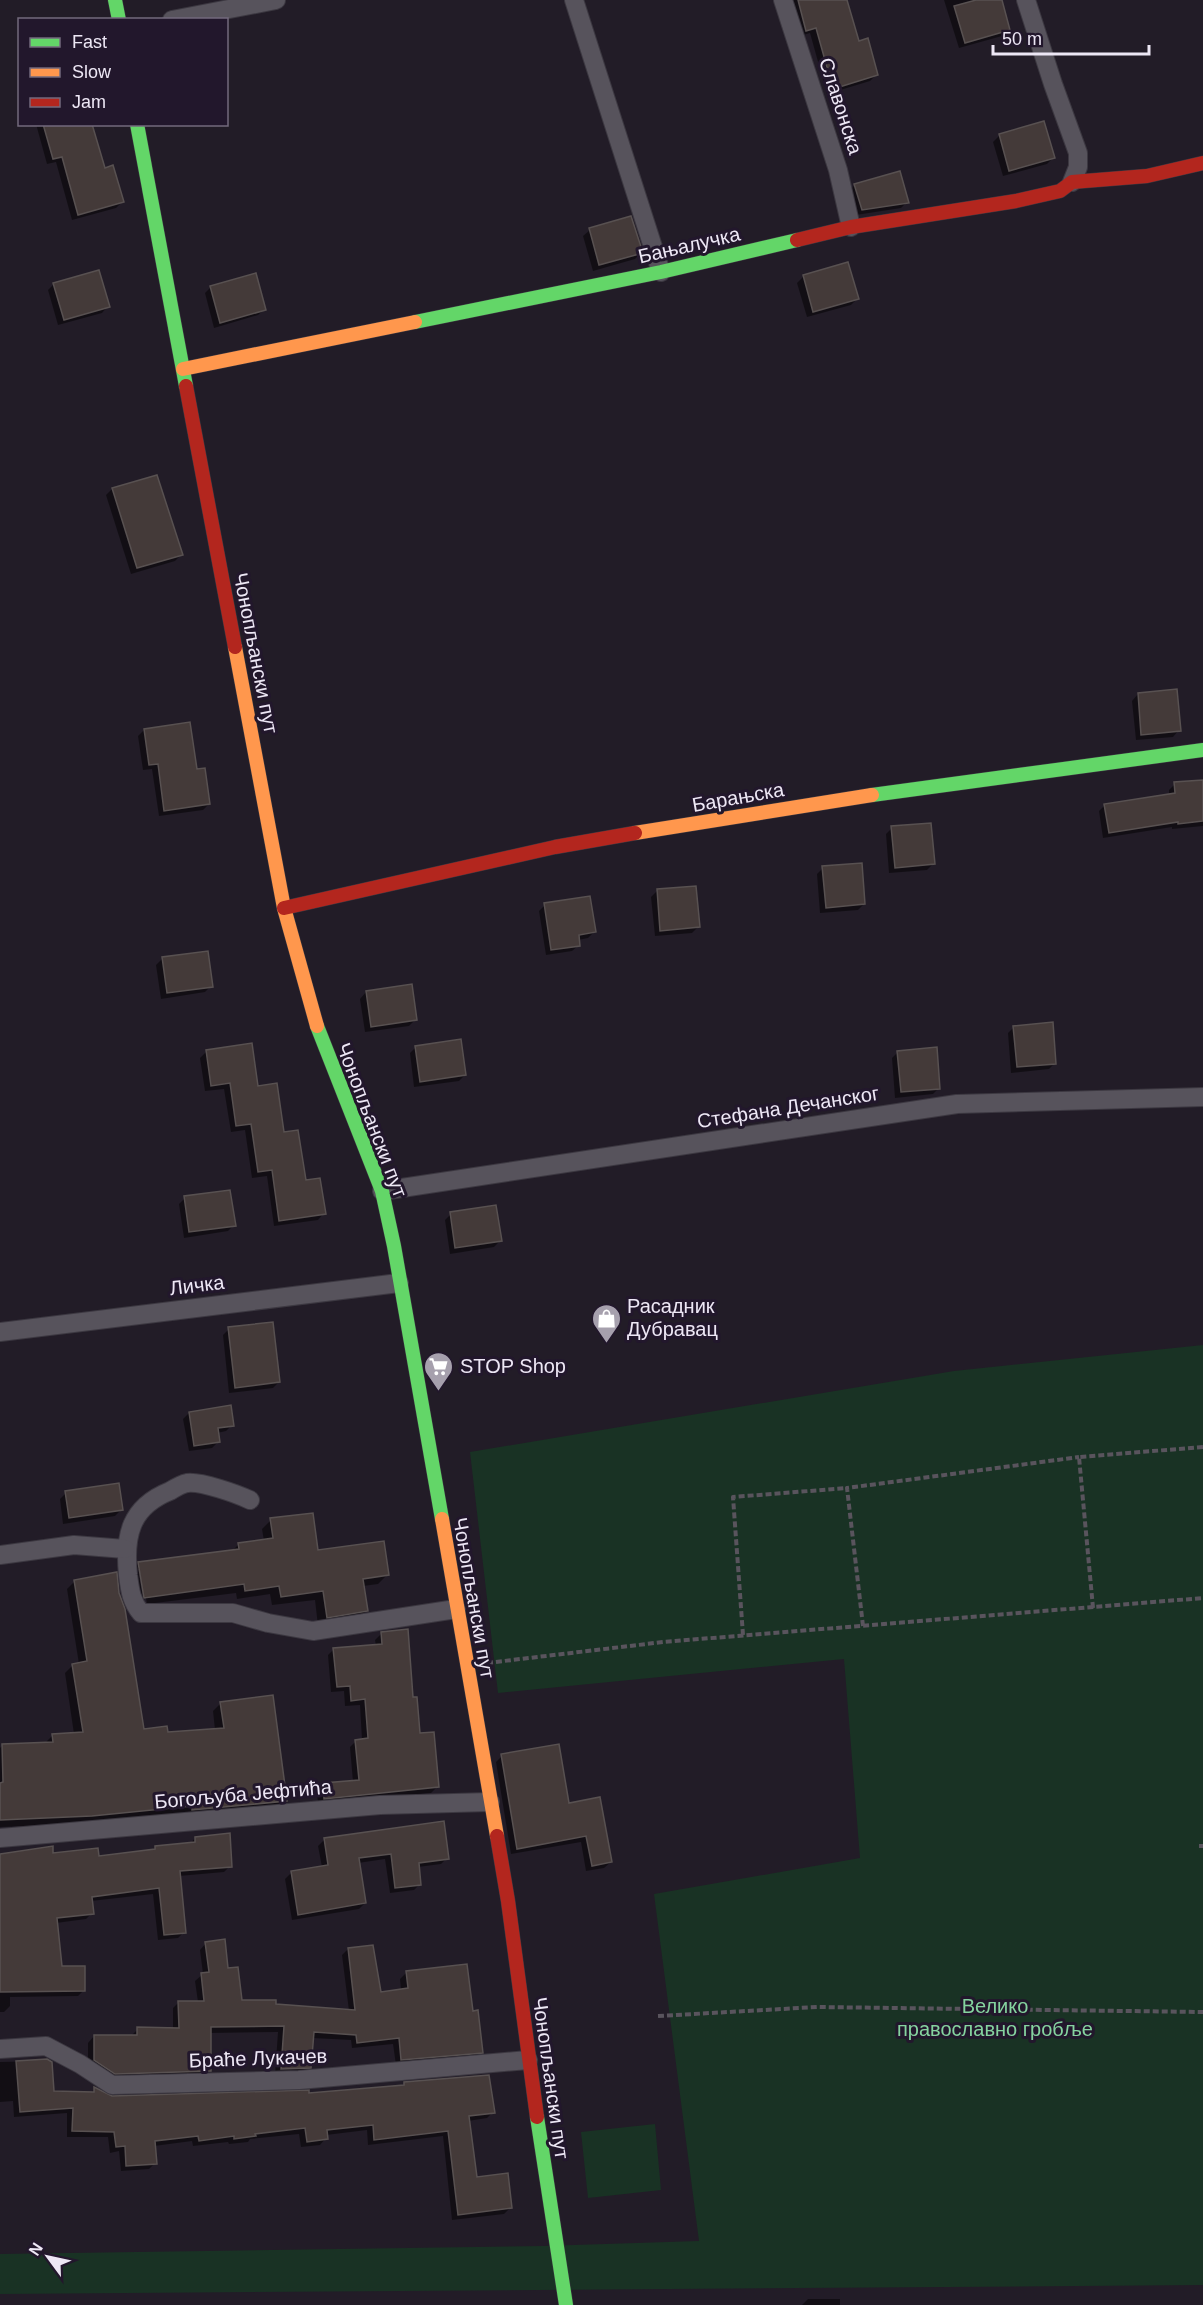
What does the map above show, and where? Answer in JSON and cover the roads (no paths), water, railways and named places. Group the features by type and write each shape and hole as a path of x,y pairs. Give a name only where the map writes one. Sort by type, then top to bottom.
{"street":[{"path":"115,0 119,18"},
{"path":"182,18 276,0"},
{"path":"574,0 661,273"},
{"name":"Славонска","path":"783,0 838,170 851,227"},
{"path":"1026,0 1078,153 1078,167 1072,182"},
{"name":"Чонопљански пут","path":"137,126 284,908 309,1003 325,1050 382,1191 394,1246 508,1901 528,2060 566,2305"},
{"name":"Бањалучка","path":"183,369 661,273 851,227 1016,201 1060,191 1072,182 1147,176 1203,163"},
{"name":"Барањска","path":"284,908 555,847 834,800 1203,750"},
{"name":"Стефана Дечанског","path":"382,1191 957,1104 1203,1097"},
{"name":"Личка","path":"0,1332 399,1283"},
{"path":"250,1500 228,1490 188,1483 162,1494 149,1503 138,1515 130,1529 125,1549 133,1603 141,1613 233,1613 268,1623 313,1631 456,1609"},
{"path":"0,1555 74,1545 125,1549"},
{"name":"Богољуба Јефтића","path":"0,1838 380,1805 490,1802"},
{"name":"Браће Лукачев","path":"0,2049 46,2046 80,2064 112,2085 299,2080 528,2060"}],"place":[{"name":"Расадник Дубравац","path":"606,1344"},
{"name":"STOP Shop","path":"439,1392"}],"park label":[{"name":"Велико православно гробље","path":"995,2018"}]}
